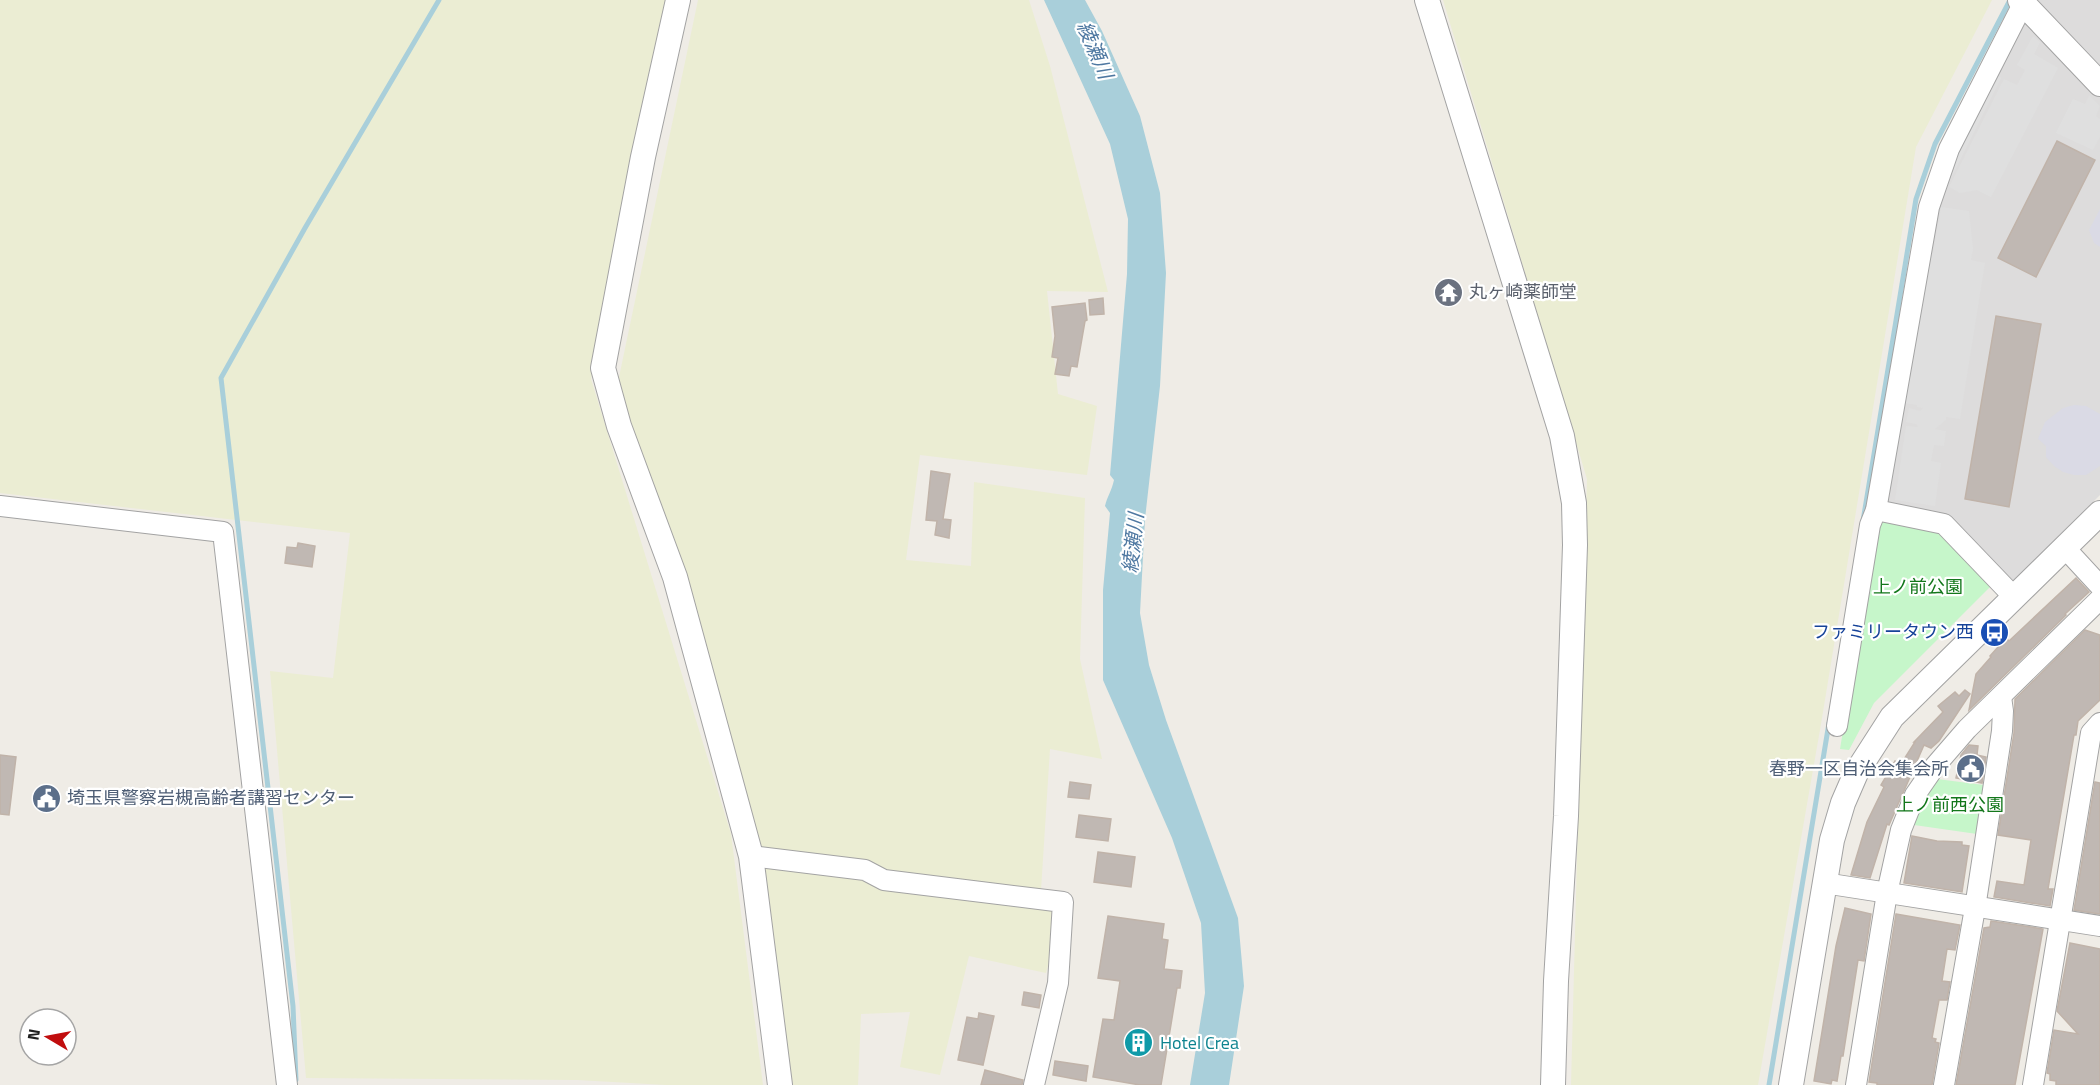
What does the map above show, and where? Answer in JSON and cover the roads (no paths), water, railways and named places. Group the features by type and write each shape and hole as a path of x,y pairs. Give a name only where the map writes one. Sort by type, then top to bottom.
{"street":[{"path":"678,0 643,157 603,368 619,426 675,577 751,855 780,1085"},
{"path":"1427,0 1562,436 1574,503 1575,545 1566,816 1556,981 1553,1085"},
{"path":"1837,726 1870,525 1876,510 1929,207 1949,149 2023,1 2100,84"},
{"path":"0,506 223,532 287,1085"},
{"path":"1876,510 1944,524 2014,597"},
{"path":"1791,1085 1832,840 1843,802 1856,773 1892,717 2100,513"},
{"path":"2064,548 2100,586"},
{"path":"1856,1085 1887,893 1901,830 1915,795 1935,766 1967,729 2100,599"},
{"path":"1944,1085 1975,908 2002,732 2001,697"},
{"path":"2032,1085 2091,733 2100,723"},
{"path":"751,855 865,870 884,880 1063,902 1058,983 1034,1085"},
{"path":"1824,883 2100,926"}],"water":[{"name":"綾瀬川","path":"1044,0 1085,0 1102,31 1140,116 1160,193 1166,273 1160,386 1145,519 1140,613 1149,665 1166,720 1238,918 1244,986 1229,1085 1190,1085 1205,993 1201,923 1172,838 1103,680 1103,590 1110,513 1105,506 1114,480 1110,475 1127,274 1128,219 1110,144"}],"waterway":[{"path":"296,1080 293,1006 221,378 305,228 439,0"},
{"path":"1863,521 1916,199 1935,144 2010,0"},
{"path":"1769,1085 1829,723"}],"place":[{"name":"丸ヶ崎薬師堂","path":"1448,292"},
{"name":"ファミリータウン西","path":"1995,632"},
{"name":"春野一区自治会集会所","path":"1970,769"},
{"name":"埼玉県警察岩槻高齢者講習センター","path":"46,798"},
{"name":"Hotel Crea","path":"1139,1043"}],"park label":[{"name":"上ノ前公園","path":"1918,587"},
{"name":"上ノ前西公園","path":"1950,805"}]}
